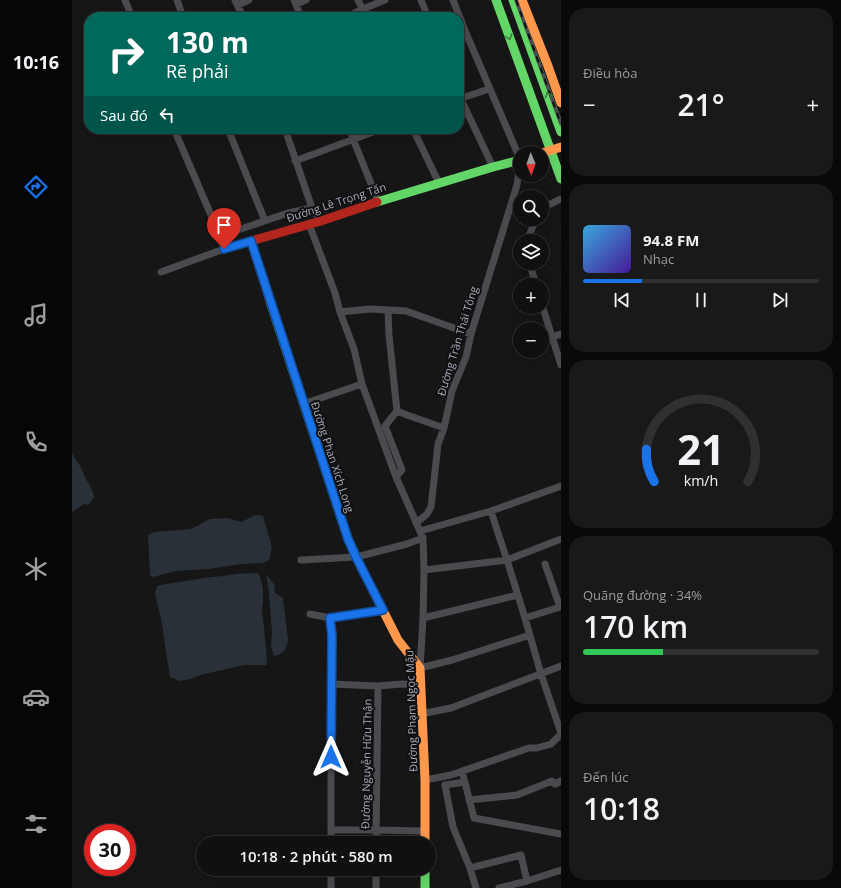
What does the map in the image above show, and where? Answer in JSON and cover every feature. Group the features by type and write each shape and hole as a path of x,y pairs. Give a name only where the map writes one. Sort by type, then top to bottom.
{"main road":[{"path":"496,0 561,179"},
{"path":"513,0 561,132"},
{"path":"522,0 561,103"},
{"path":"551,150 561,147"},
{"name":"Đường Lê Trọng Tấn","path":"251,241 320,221 378,201 493,167 513,163"},
{"name":"Đường Phan Xích Long","path":"251,241 348,539 398,640 420,668"},
{"name":"Đường Phạm Ngọc Mậu","path":"420,668 425,780 425,836"},
{"path":"425,876 425,888"}],"street":[{"path":"125,0 130,12"},
{"path":"177,0 181,12"},
{"path":"237,3 249,0"},
{"path":"299,12 295,2 306,0"},
{"path":"358,0 364,12"},
{"path":"357,12 385,0"},
{"path":"421,0 426,12"},
{"path":"452,0 456,12"},
{"path":"464,38 489,89 514,146"},
{"path":"464,96 489,89"},
{"path":"464,107 493,167"},
{"path":"176,134 220,236 224,249"},
{"path":"230,134 265,222"},
{"path":"287,134 312,208 320,221"},
{"path":"352,134 378,201"},
{"path":"295,161 368,134"},
{"path":"415,134 439,183"},
{"name":"Đường Trần Thái Tông","path":"416,523 431,507 438,444 444,428 452,391 466,357 471,334 517,182"},
{"path":"549,205 561,199"},
{"path":"220,236 288,213 312,208"},
{"name":"Đường Phạm Ngọc Mậu","path":"309,224 335,292 340,312 354,350 362,384 396,477 423,538 423,618 420,668"},
{"name":"Đường Lê Trọng Tấn","path":"161,272 224,249 251,241"},
{"path":"340,312 370,309 406,311 471,334"},
{"path":"388,310 389,335 397,410 384,426 402,470 396,477"},
{"path":"545,314 561,362"},
{"path":"552,337 561,334"},
{"path":"304,404 362,384"},
{"path":"397,410 406,415 444,428"},
{"path":"420,531 492,511 561,486"},
{"path":"425,780 451,775 529,748 537,748 551,744 561,733 541,674 492,511"},
{"path":"301,560 356,557 407,544 423,538"},
{"path":"424,570 507,560 561,539"},
{"path":"525,618 560,606 546,564"},
{"path":"423,618 518,595"},
{"path":"310,614 330,618 383,610"},
{"path":"330,618 332,636 331,836"},
{"path":"420,668 452,660 530,635"},
{"path":"422,714 451,708 561,666"},
{"path":"331,684 378,686 402,684 420,685"},
{"name":"Đường Nguyễn Hữu Thận","path":"376,836 378,686"},
{"path":"462,771 474,818 561,834"},
{"path":"470,800 517,795 552,781 554,784 561,781"},
{"path":"465,782 445,785 453,827 470,868 476,888"},
{"path":"331,830 425,831"},
{"path":"470,868 521,855 527,881"},
{"path":"500,888 561,870"},
{"path":"331,876 331,888"},
{"path":"376,876 376,888"}],"shaded area":[{"path":"72,453 82,469 93,492 94,498 88,505 84,504 72,512"},
{"path":"256,515 263,516 272,547 269,560 263,563 176,571 153,577 150,575 148,535 154,532 191,529 210,519 228,518 241,522"},
{"path":"258,573 263,595 262,609 267,658 266,665 245,665 180,681 170,677 161,618 155,594 157,586 211,577"},
{"path":"266,574 274,584 275,593 283,598 288,640 284,651 274,656 271,646 272,633"}],"railway":[{"path":"516,0 561,124"}],"traffic: fast":[{"path":"496,0 561,179"},
{"path":"513,0 561,132"},
{"path":"377,202 513,162"},
{"path":"270,301 348,539 362,569"},
{"path":"425,876 425,888"}],"traffic: slow":[{"path":"522,0 561,103"},
{"path":"549,151 561,147"},
{"path":"362,569 398,640 420,668 425,780 425,836"}],"traffic: jam":[{"path":"270,301 251,241 321,221 377,202"}],"route":[{"path":"224,249 251,241 348,539 383,610 330,618 332,636 331,757"}]}
